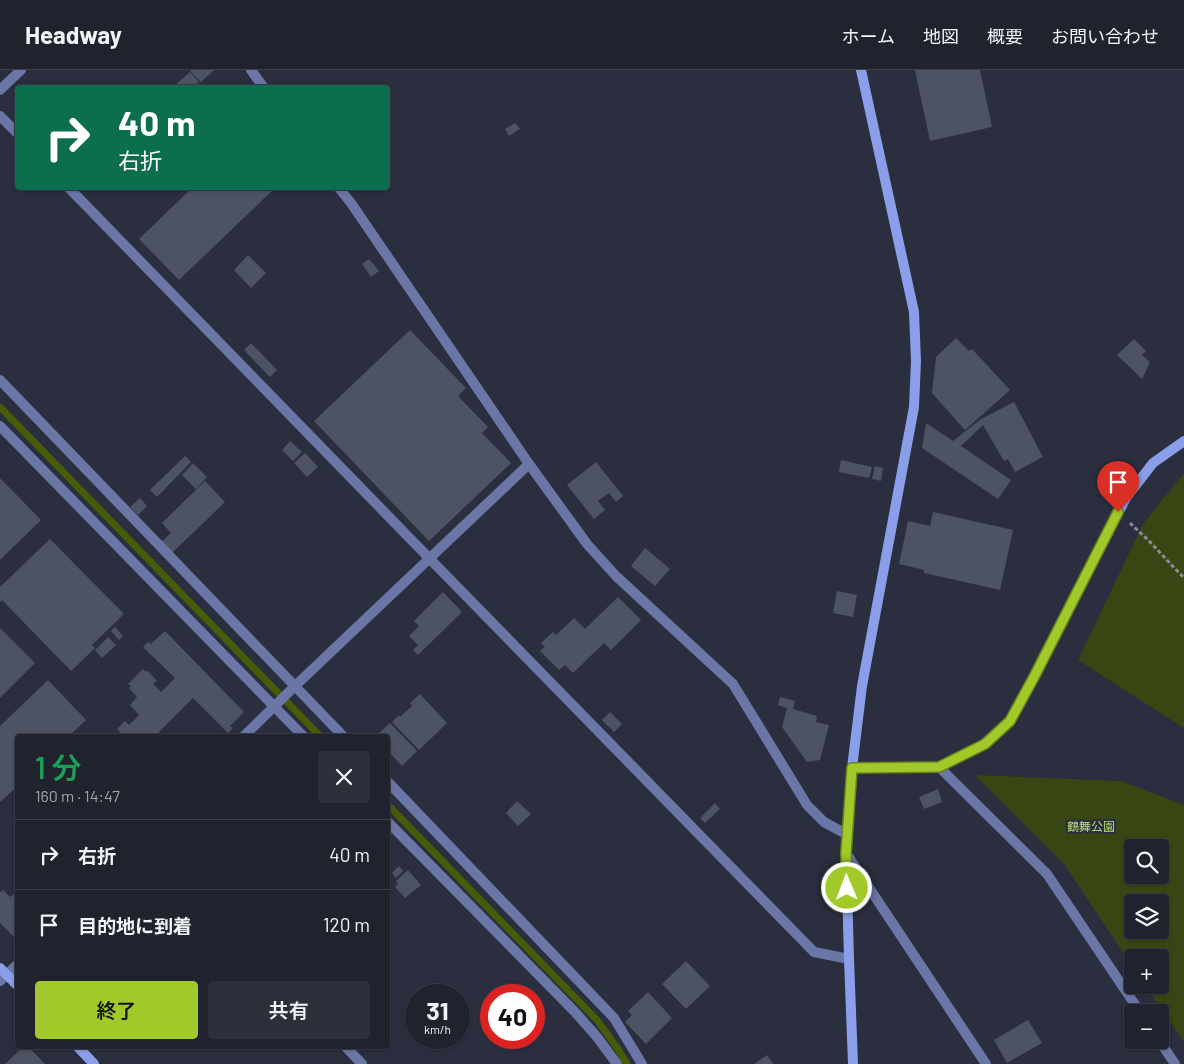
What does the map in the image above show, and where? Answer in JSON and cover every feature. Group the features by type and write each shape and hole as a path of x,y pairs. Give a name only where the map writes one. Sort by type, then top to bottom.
{"street":[{"path":"0,90 21,70"},
{"path":"251,70 262,85"},
{"path":"853,1064 848,959 846,853 852,768 862,686 914,408 916,360 914,312 861,70"},
{"path":"0,116 15,131"},
{"path":"71,190 814,952 848,959"},
{"path":"341,190 586,544 616,576 733,684 807,805 824,822 848,835"},
{"path":"0,380 341,734"},
{"path":"0,426 301,734"},
{"path":"852,768 939,767 985,744 1010,721 1126,498 1153,463 1184,441"},
{"path":"246,734 529,464"},
{"path":"939,767 1047,874 1135,1004"},
{"path":"390,784 614,1018 642,1064"},
{"path":"390,824 575,1012 617,1064"},
{"path":"846,853 986,1064"},
{"path":"15,966 2,975 15,984"},
{"path":"80,1049 94,1064"},
{"path":"348,1049 362,1064"},
{"path":"1165,1049 1175,1064"}],"path":[{"path":"1118,512 1184,578"}],"green space":[{"path":"1184,473 1184,728 1078,660 1143,524"},
{"name":"鶴舞公園","path":"975,775 1121,781 1184,805 1184,1042 1169,1020 1169,1004 1158,1004 1151,994 1169,994 1169,949 1124,949 1124,954 1064,864"}],"building":[{"path":"191,70 214,70 201,82"},
{"path":"915,70 980,70 992,127 930,141"},
{"path":"190,72 199,82 196,85 175,85"},
{"path":"515,123 520,129 509,136 505,129"},
{"path":"190,190 273,190 179,280 139,239"},
{"path":"248,255 266,273 251,288 234,270"},
{"path":"369,259 379,271 371,277 362,264"},
{"path":"410,330 466,388 458,396 488,427 482,433 511,463 429,541 314,421"},
{"path":"956,338 969,351 972,349 1010,390 965,430 932,393 936,357"},
{"path":"1134,339 1146,351 1142,355 1150,362 1142,379 1117,355"},
{"path":"251,343 277,370 270,377 244,350"},
{"path":"1014,402 1043,457 1015,472 1008,459 1004,461 983,425 961,446 1011,480 998,499 922,448 926,423 953,441 981,419"},
{"path":"290,441 302,452 293,461 282,450"},
{"path":"305,453 318,467 307,477 294,463"},
{"path":"185,456 191,462 157,497 150,490"},
{"path":"841,460 872,467 869,478 839,472"},
{"path":"596,462 623,496 616,502 609,493 598,501 605,510 594,519 567,485"},
{"path":"193,463 207,477 196,489 182,475"},
{"path":"875,466 883,468 881,481 872,479"},
{"path":"0,478 41,520 0,560"},
{"path":"205,481 225,502 172,553 161,542 171,533 162,523"},
{"path":"140,498 147,506 138,515 130,507"},
{"path":"933,512 1013,530 1000,590 924,573 924,570 899,564 908,521 930,526"},
{"path":"50,539 124,614 92,645 95,648 71,671 2,600 0,602 0,587"},
{"path":"645,548 670,569 655,586 631,566"},
{"path":"837,591 857,595 853,617 833,613"},
{"path":"443,592 462,612 418,655 413,650 418,645 409,636 419,626 414,621"},
{"path":"618,597 641,620 611,650 604,643 573,673 565,665 559,670 540,651 545,647 541,643 553,632 556,635 574,618 585,629"},
{"path":"115,627 123,636 119,640 111,631"},
{"path":"0,628 35,663 0,698"},
{"path":"165,631 244,712 230,726 233,728 228,733 193,698 159,734 122,734 117,729 125,721 129,725 139,715 130,705 137,697 128,684 143,669 146,672 147,670 157,681 153,684 161,692 175,678 143,647 148,642 151,644"},
{"path":"108,637 116,645 102,658 95,650"},
{"path":"48,680 86,720 71,734 15,734 15,789 0,802 0,726"},
{"path":"420,694 447,723 419,750 392,722 412,706 410,703"},
{"path":"780,697 795,701 793,709 817,716 816,722 829,725 820,760 807,762 782,727 787,708 778,705"},
{"path":"610,712 622,724 614,732 602,720"},
{"path":"390,723 417,751 402,766 390,753 390,734 378,734"},
{"path":"938,789 942,802 924,809 919,797"},
{"path":"517,801 531,814 518,826 506,813"},
{"path":"715,803 720,809 705,823 700,818"},
{"path":"399,866 403,871 396,878 392,873"},
{"path":"408,870 421,885 405,898 395,887 398,884 396,881"},
{"path":"3,890 10,897 15,893 14,937 0,923 0,892"},
{"path":"686,961 710,986 686,1009 662,984"},
{"path":"648,992 672,1018 646,1044 625,1022 632,1015 628,1011"},
{"path":"1028,1020 1042,1043 1007,1063 994,1040"},
{"path":"21,1049 31,1049 45,1064 5,1064"},
{"path":"767,1055 773,1064 754,1064"}],"waterway":[{"path":"0,407 318,734"},
{"path":"390,807 597,1020 627,1064"}],"route":[{"path":"847,888 846,853 852,768 939,767 985,744 1010,721 1118,512"}]}
